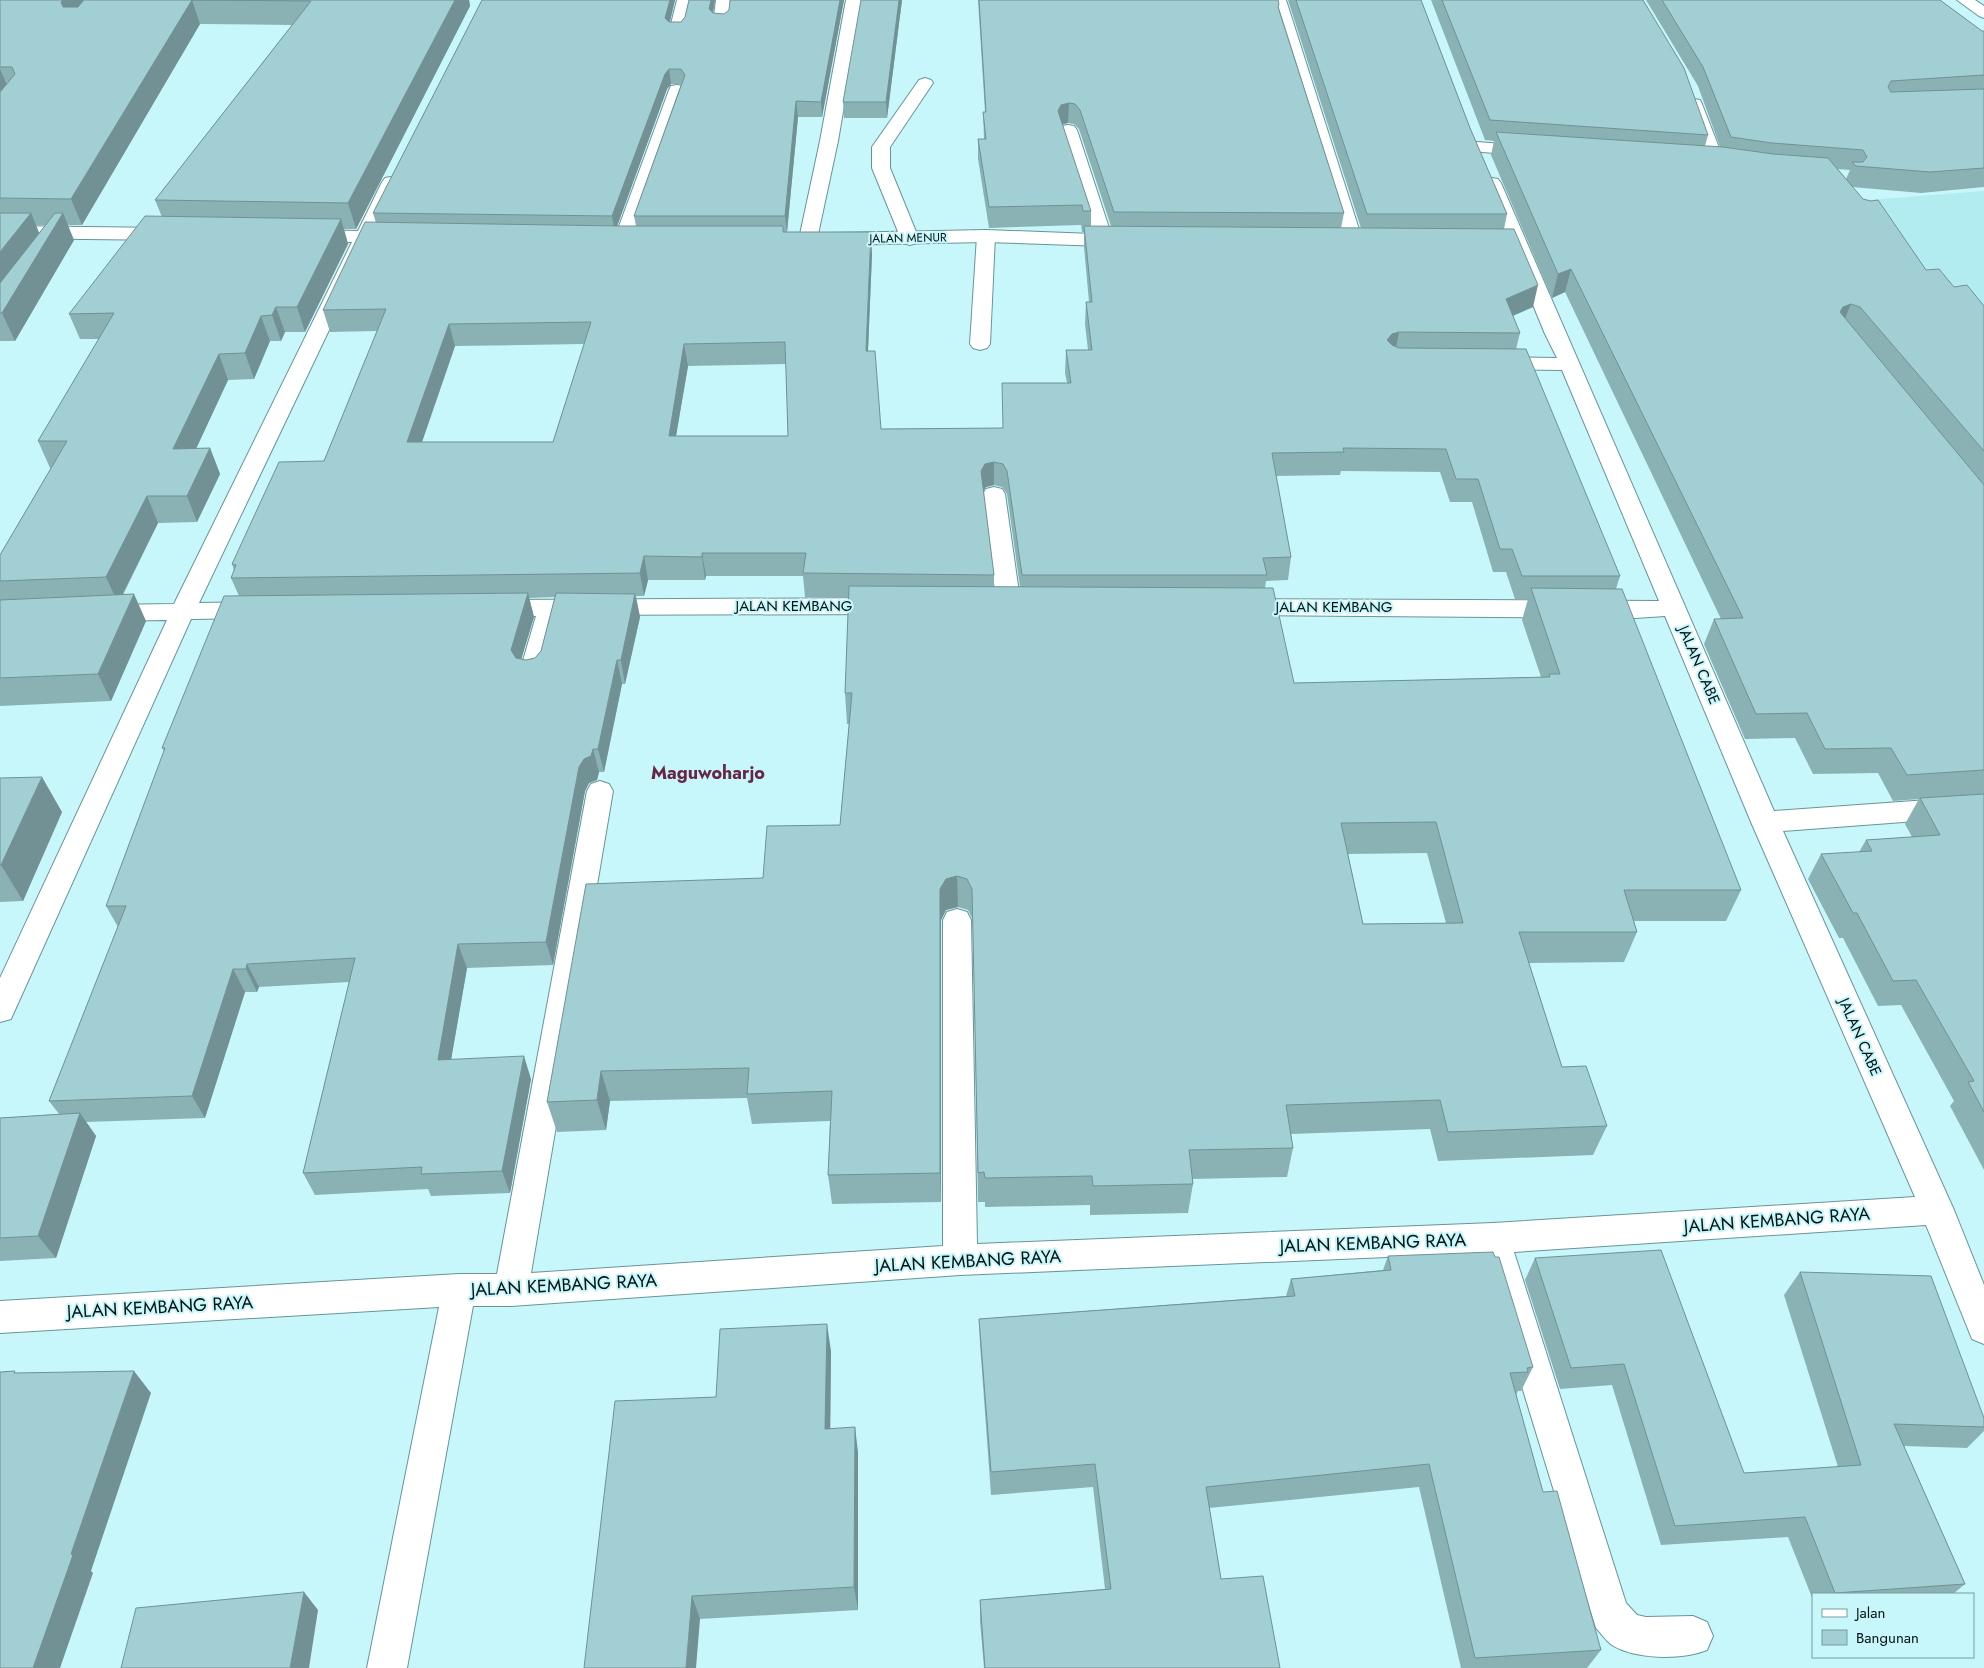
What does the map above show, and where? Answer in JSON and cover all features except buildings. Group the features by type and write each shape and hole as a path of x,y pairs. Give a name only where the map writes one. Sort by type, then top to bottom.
{"main road":[{"path":"677,32 685,0"},
{"path":"721,24 724,0"},
{"path":"808,239 829,141 854,0"},
{"path":"1278,0 1354,242"},
{"path":"1965,0 1984,12"},
{"path":"910,239 881,168 880,146 925,83"},
{"path":"1688,87 1716,163"},
{"path":"623,240 677,90"},
{"path":"1068,130 1104,240"},
{"name":"JALAN CABE","path":"1545,152 1474,138 1507,243 1570,364 1765,822 1936,1210 1984,1328"},
{"path":"0,1010 183,611 399,165"},
{"path":"0,232 191,234"},
{"path":"48,248 60,232"},
{"path":"287,235 414,237"},
{"path":"980,344 986,236"},
{"name":"JALAN MENUR","path":"789,239 910,239 986,236 1142,240"},
{"path":"603,240 643,240"},
{"path":"1335,242 1373,242"},
{"path":"1473,363 1570,364"},
{"path":"994,494 1009,607"},
{"name":"JALAN KEMBANG","path":"471,608 911,606"},
{"name":"JALAN KEMBANG","path":"1218,607 1635,610 1675,608"},
{"path":"532,674 550,608"},
{"path":"79,614 283,610"},
{"path":"512,1290 600,791"},
{"path":"1765,822 1984,806"},
{"path":"957,920 960,1260"},
{"name":"JALAN KEMBANG RAYA","path":"0,1316 459,1290 512,1290 960,1260 1493,1238 1936,1210"},
{"path":"1493,1238 1610,1614 1625,1631 1646,1638 1693,1636"},
{"path":"387,1668 459,1290"}],"shaded area":[{"path":"1984,191 1984,328 1855,201"}],"district":[{"name":"Maguwoharjo","path":"708,773"}]}
